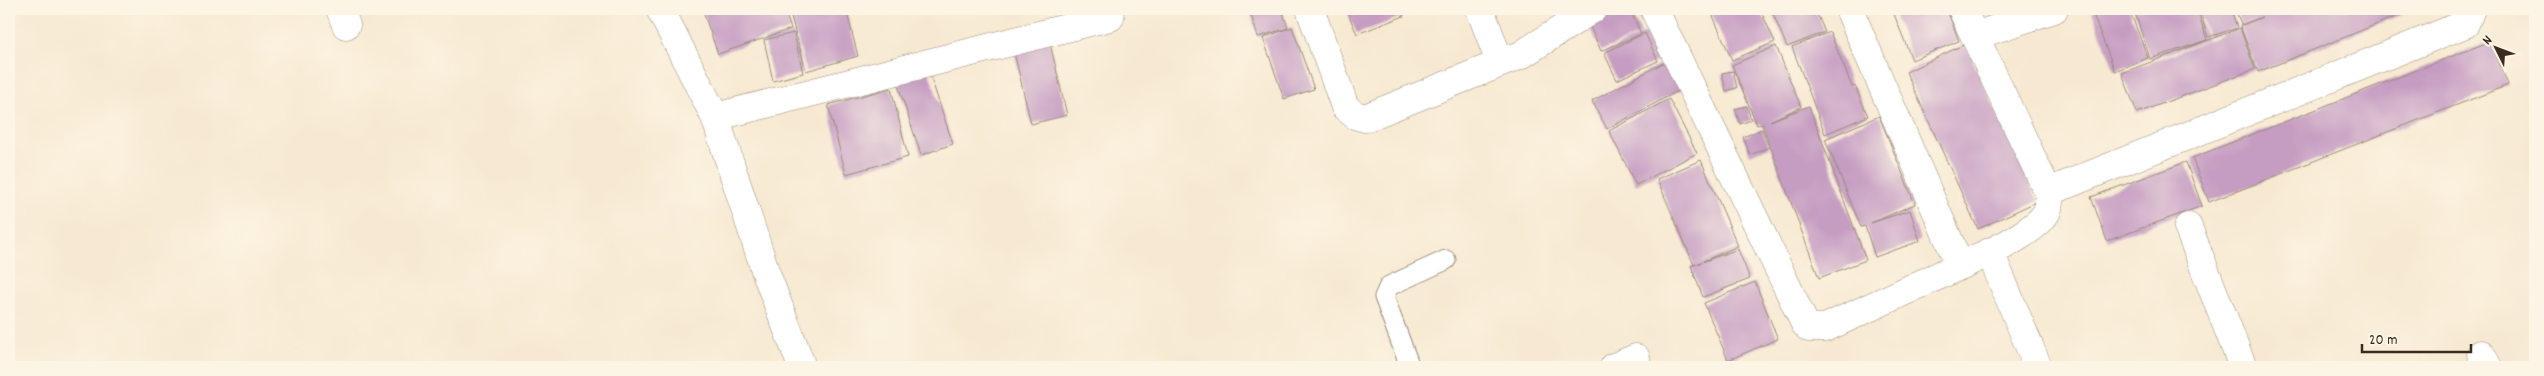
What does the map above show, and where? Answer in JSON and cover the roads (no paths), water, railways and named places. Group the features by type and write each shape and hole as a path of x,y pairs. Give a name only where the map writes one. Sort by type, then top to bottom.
{"street":[{"path":"660,9 715,117 766,273 802,367"},
{"path":"1310,9 1346,107 1355,115 1365,118 1521,55 1593,9"},
{"path":"1480,9 1500,63"},
{"path":"1654,9 1801,315 1810,328 1825,328 2013,242 2046,214 2049,204 2048,192 1962,9"},
{"path":"1849,9 1960,266"},
{"path":"1975,36 2054,9"},
{"path":"2048,192 2466,24 2471,9"},
{"path":"715,117 1110,17"},
{"path":"2188,227 2243,367"},
{"path":"1990,252 2038,367"}],"lane":[{"path":"1410,367 1384,297 1386,290 1389,286 1446,260"}]}
